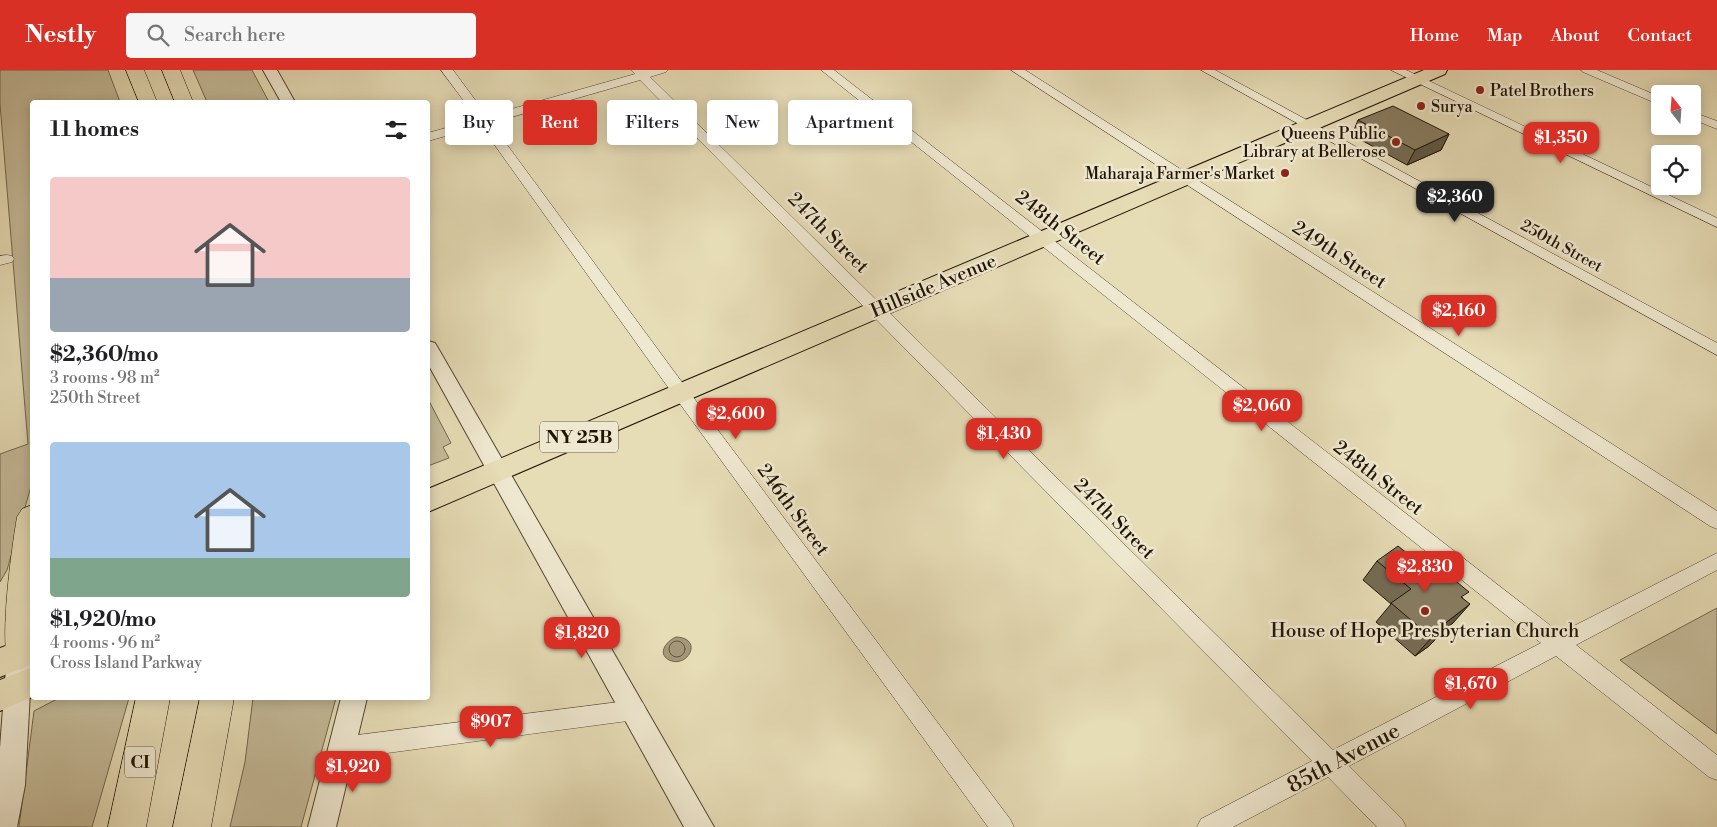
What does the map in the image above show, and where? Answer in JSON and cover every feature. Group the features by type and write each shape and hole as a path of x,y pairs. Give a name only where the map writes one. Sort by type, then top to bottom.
{"highway":[{"path":"135,70 146,100"},
{"path":"171,70 184,100"},
{"path":"17,672 20,597 30,529"},
{"path":"0,599 25,560"},
{"name":"CI","path":"127,827 153,700"},
{"path":"192,827 217,700"}],"main road":[{"name":"Hillside Avenue","path":"430,499 498,472 1438,70"}],"street":[{"path":"270,70 287,100"},
{"name":"246th Street","path":"447,70 469,100"},
{"path":"513,112 640,73 662,70"},
{"name":"248th Street","path":"827,70 1717,769"},
{"name":"249th Street","path":"1017,70 1717,521"},
{"name":"250th Street","path":"1207,70 1717,350"},
{"path":"1397,70 1717,223"},
{"path":"1586,70 1651,97"},
{"name":"247th Street","path":"640,73 1394,827"},
{"path":"1701,119 1717,125"},
{"path":"430,136 445,132"},
{"name":"246th Street","path":"501,145 681,393 1002,827"},
{"path":"430,352 700,827"},
{"name":"85th Avenue","path":"1209,827 1717,561"},
{"path":"3,827 17,672"},
{"path":"322,827 354,700"},
{"path":"342,748 635,710"}],"shaded area":[{"path":"0,70 108,70 119,100 30,100 30,490 7,570 0,582 0,454 28,444 0,104"},
{"path":"193,70 252,70 268,100 206,100"},
{"path":"430,403 451,443 443,447 449,458 430,465"},
{"path":"1717,608 1717,734 1620,660"},
{"path":"55,700 128,700 92,827 19,827 34,711"},
{"path":"253,700 335,700 301,827 230,827 245,762"}],"water":[{"path":"676,637 685,639 691,647 687,657 676,662 665,657 663,650"}],"building":[{"path":"1393,106 1449,134 1415,150 1358,120"},
{"path":"1398,546 1438,578 1446,573 1469,592 1461,597 1470,604 1443,625 1446,628 1432,638 1391,603 1411,589 1377,561"}],"place":[{"name":"Patel Brothers","path":"1480,90"},
{"name":"Surya","path":"1421,106"},
{"name":"Queens Public Library at Bellerose","path":"1396,142"},
{"name":"Maharaja Farmer's Market","path":"1285,173"},
{"name":"House of Hope Presbyterian Church","path":"1425,611"}]}
